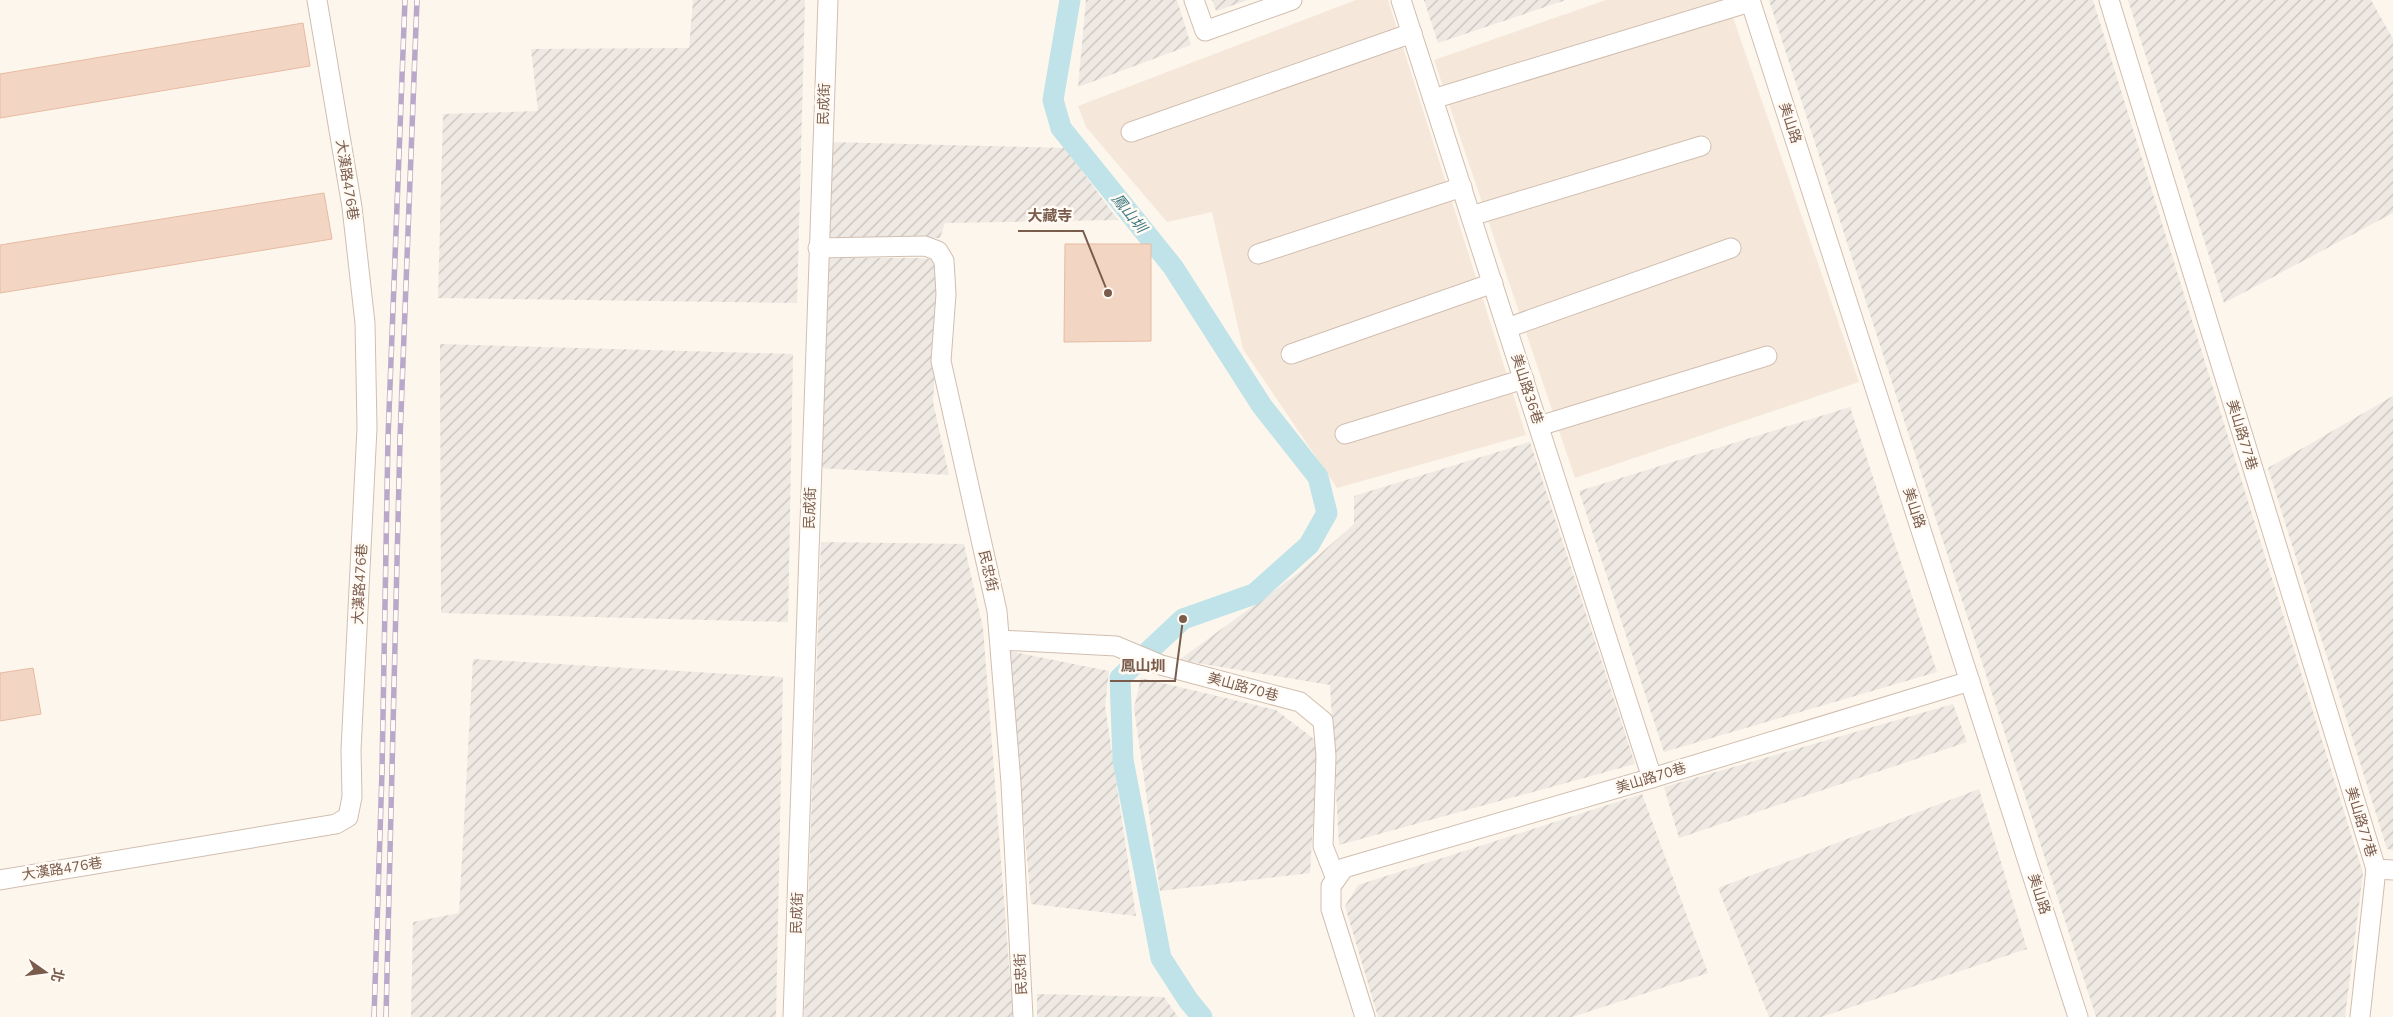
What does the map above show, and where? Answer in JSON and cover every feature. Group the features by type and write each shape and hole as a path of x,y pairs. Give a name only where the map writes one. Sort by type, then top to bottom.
{"street":[{"name":"大漢路476巷","path":"0,880 336,824 348,817 352,797 351,750 368,428 365,323 352,207 317,0"},
{"name":"民成街","path":"794,1017 818,248 828,0"},
{"path":"1194,0 1205,31 1292,0"},
{"name":"美山路36巷","path":"1402,0 1652,778"},
{"name":"美山路77巷","path":"2108,0 2385,869 2360,1017"},
{"path":"1433,99 1750,1"},
{"name":"美山路","path":"1750,1 2078,1017"},
{"path":"1131,132 1412,33"},
{"path":"1471,216 1701,146"},
{"path":"1258,254 1462,187"},
{"name":"民忠街","path":"818,248 925,246 938,251 944,261 946,294 941,361 998,611 1011,783 1023,1017"},
{"path":"1507,328 1732,248"},
{"path":"1291,354 1493,283"},
{"path":"1539,426 1767,356"},
{"path":"1345,434 1524,379"},
{"name":"美山路70巷","path":"1000,640 1116,646 1161,665 1300,702 1323,721 1326,756 1323,846 1336,879"},
{"name":"美山路70巷","path":"1336,879 1344,868 1652,778 1970,681"},
{"path":"1336,879 1331,886 1331,910 1365,1017"}],"shaded area":[{"path":"693,0 805,0 797,303 438,298 443,114 538,111 531,49 689,48"},
{"path":"1086,0 1177,0 1191,45 1078,87"},
{"path":"1212,0 1248,0 1216,11"},
{"path":"1356,0 1388,0 1526,435 1337,488 1243,349 1212,212 1167,222 1086,127 1078,106"},
{"path":"1424,0 1566,0 1438,43"},
{"path":"1606,0 1727,0 1859,382 1575,478 1434,60"},
{"path":"1769,0 2093,0 2363,873 2345,1017 2096,1017"},
{"path":"2128,0 2371,0 2393,39 2393,213 2224,303"},
{"path":"828,142 1065,148 1118,220 945,223 940,238 824,240"},
{"path":"825,258 918,258 937,260 941,273 933,402 949,475 817,468"},
{"path":"440,344 793,354 788,622 441,613"},
{"path":"2393,396 2393,850 2387,849 2268,468"},
{"path":"1850,407 1937,672 1664,752 1579,491"},
{"path":"1530,442 1635,764 1339,845 1330,685 1179,660 1301,571 1354,524 1354,496"},
{"path":"821,542 964,544 983,628 1013,1017 804,1017"},
{"path":"1009,651 1109,671 1105,706 1136,916 1031,904"},
{"path":"473,659 783,677 776,1017 411,1017 413,922 459,913"},
{"path":"1141,678 1276,710 1318,742 1310,873 1160,891 1134,708"},
{"path":"1953,704 1967,742 1679,838 1664,787"},
{"path":"1979,789 2027,949 1821,1017 1769,1017 1718,888"},
{"path":"1642,794 1708,973 1572,1017 1378,1017 1345,906 1358,885"},
{"path":"1037,994 1164,997 1178,1017 1037,1017"}],"building":[{"path":"303,23 310,66 0,118 0,74"},
{"path":"324,193 332,239 0,293 0,245"},
{"path":"1065,244 1151,244 1151,341 1064,342"},
{"path":"33,668 41,714 0,721 0,673"}],"waterway":[{"name":"鳳山圳","path":"1070,0 1053,100 1061,128 1173,267 1262,406 1318,477 1327,513 1309,545 1254,594 1183,619 1120,678 1123,760 1161,958 1188,1000 1202,1017"}],"railway":[{"path":"374,1017 382,772 388,438 405,0"},
{"path":"386,1017 400,439 417,0"}],"place":[{"name":"大藏寺","path":"1108,293"},
{"name":"鳳山圳","path":"1183,619"}]}
